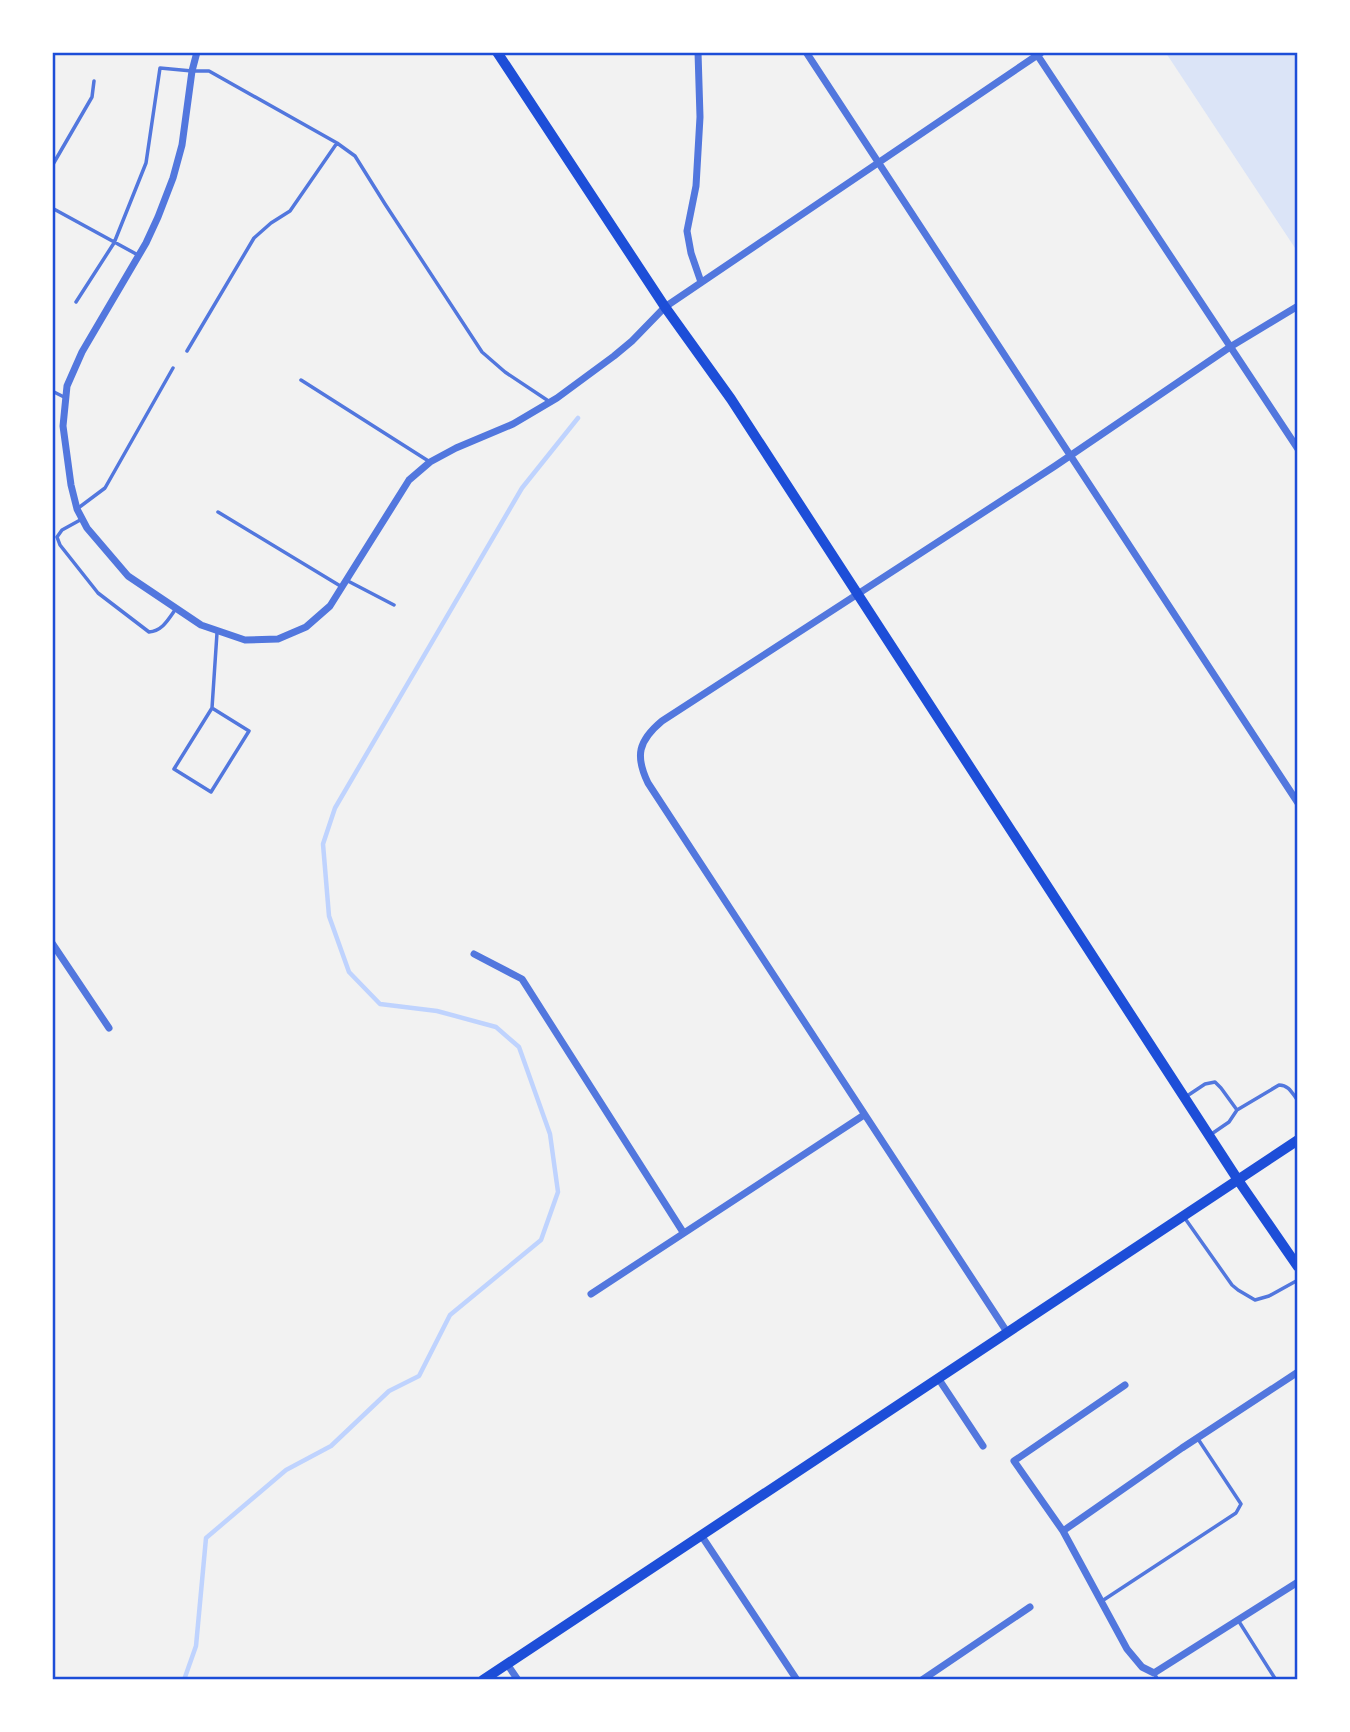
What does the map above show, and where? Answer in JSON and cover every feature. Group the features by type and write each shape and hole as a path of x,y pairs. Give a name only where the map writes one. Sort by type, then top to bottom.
{"main road":[{"path":"497,52 664,307 731,399 1297,1267"},
{"path":"483,1679 1297,1140"}],"street":[{"path":"197,52 192,71 183,145 173,178 158,217 82,352 67,387 63,426 71,485 77,509 87,528 128,576 201,625 217,631 245,640 278,639 306,627 330,606 409,480 430,462 513,424 550,402 614,356 664,307 1038,54 1297,449"},
{"path":"698,52 700,117 695,186 687,231 701,282"},
{"path":"806,52 1297,803"},
{"path":"1007,1332 648,783 640,763 642,746 646,737 662,721 1071,455 1230,347 1297,306"},
{"path":"52,943 109,1028"},
{"path":"474,954 522,979 682,1232"},
{"path":"591,1294 864,1115"},
{"path":"1063,1531 1297,1372"},
{"path":"937,1378 983,1446"},
{"path":"1125,1385 1014,1461 1063,1531 1127,1649 1142,1667 1156,1676 1297,1582"},
{"path":"701,1535 797,1679"},
{"path":"922,1679 1030,1607"},
{"path":"507,1664 518,1679"}],"lane":[{"path":"76,302 114,243 146,163 160,68 209,71 337,143 355,156 482,352 505,372 550,402"},
{"path":"52,166 92,97 94,81"},
{"path":"187,351 254,238 290,211 337,143"},
{"path":"52,208 138,255"},
{"path":"77,509 105,488 173,368"},
{"path":"302,380 430,462"},
{"path":"52,391 66,398"},
{"path":"218,512 344,583 394,606"},
{"path":"82,519 62,530 57,537 60,545 98,593 149,632 157,632 162,628 177,608"},
{"path":"212,708 249,731 211,792 174,769 212,708 217,631"},
{"path":"1185,1097 1205,1084 1215,1082 1237,1110"},
{"path":"1210,1135 1229,1122 1237,1110 1279,1085 1289,1088 1297,1101"},
{"path":"1183,1216 1238,1290 1255,1300 1269,1296 1297,1280"},
{"path":"1102,1601 1236,1513 1241,1504 1197,1438"},
{"path":"1238,1620 1276,1679"}],"shaded area":[{"path":"1166,53 1297,53 1297,251"}],"waterway":[{"path":"184,1680 196,1646 206,1538 286,1470 331,1446 389,1391 419,1376 450,1315 541,1240 558,1192 550,1134 519,1047 496,1027 437,1011 380,1004 349,972 329,916 323,844 335,808 522,488 578,418"}]}
